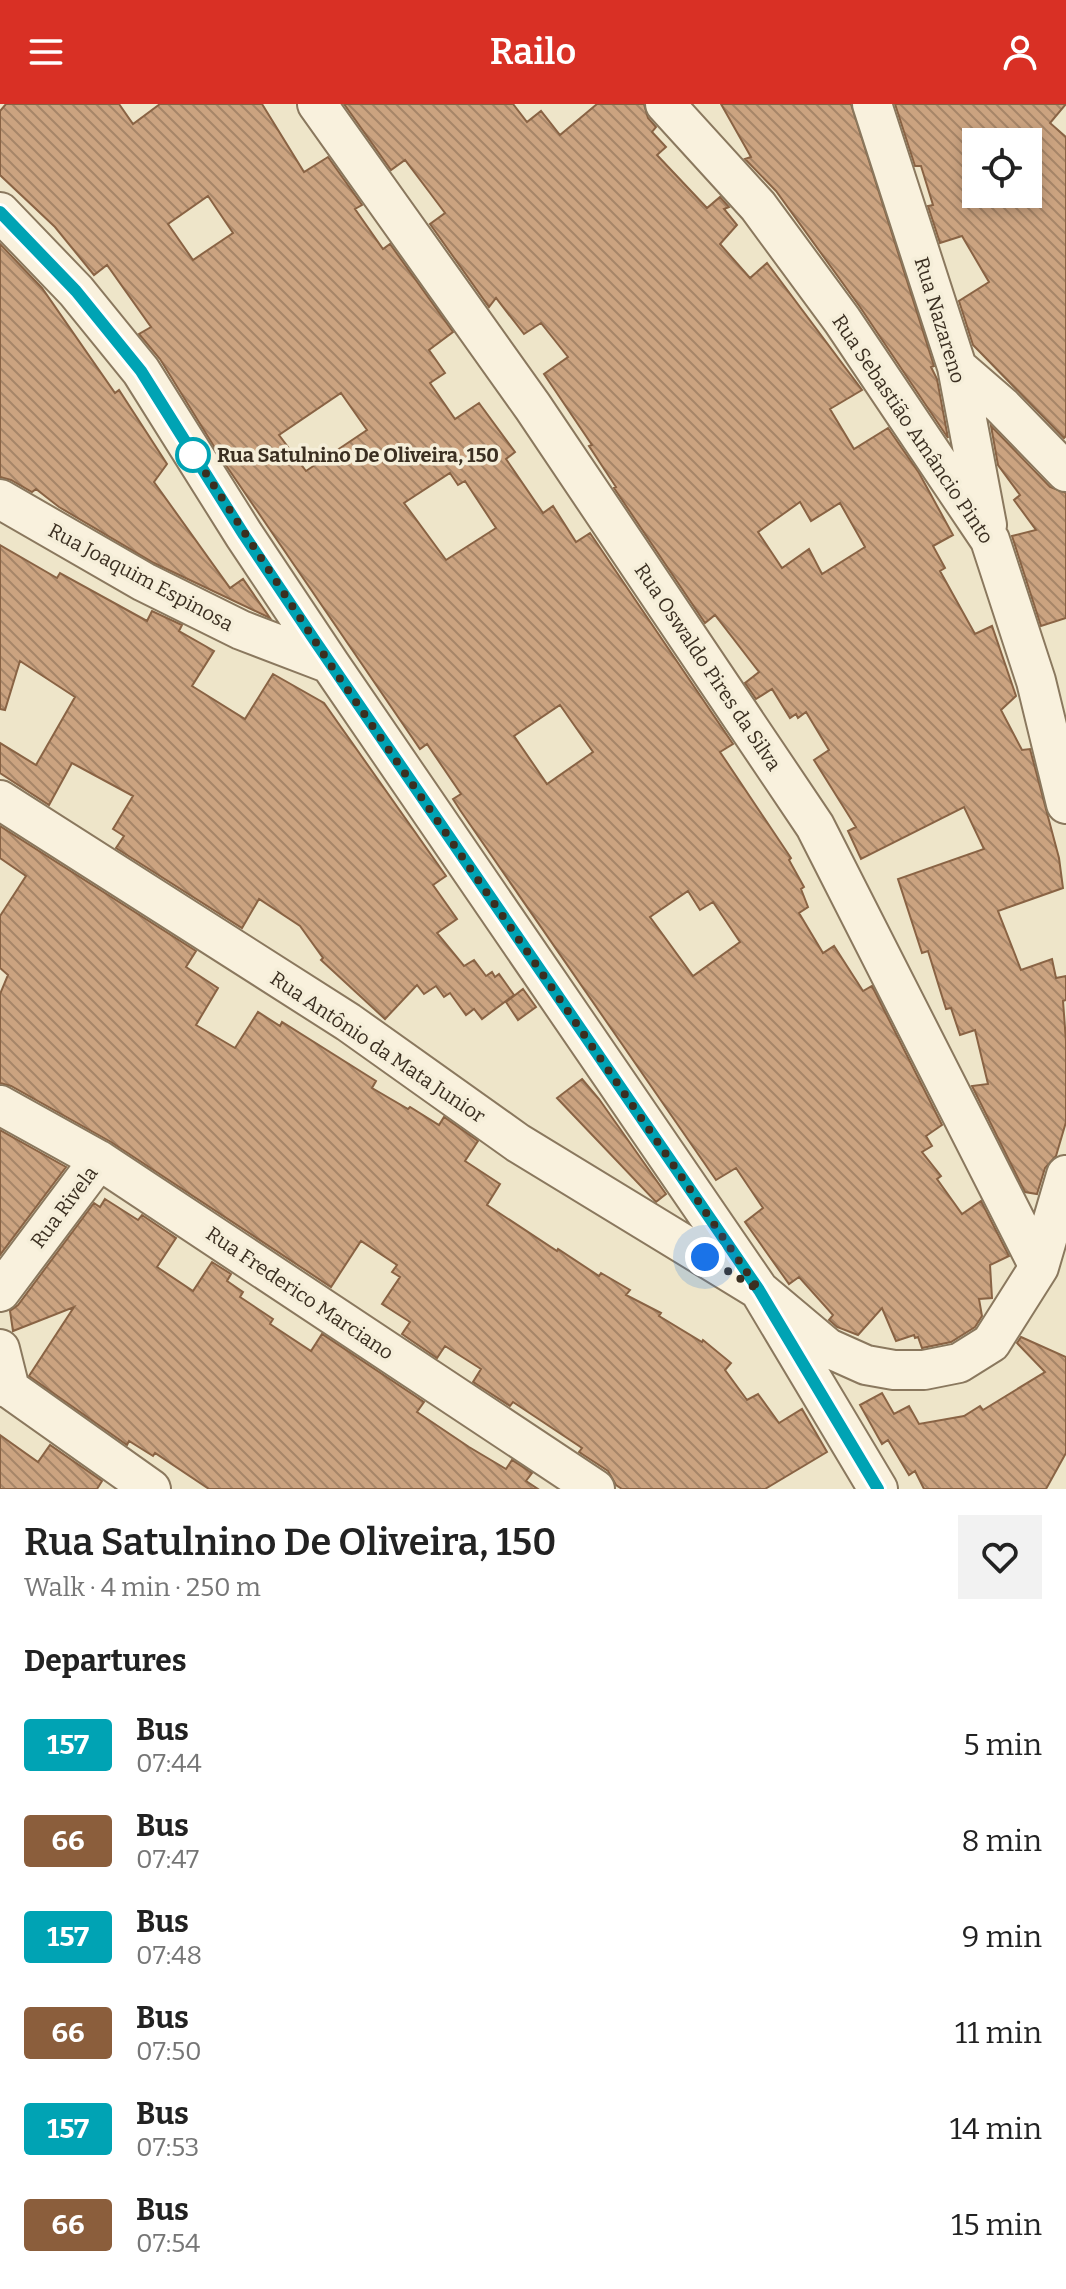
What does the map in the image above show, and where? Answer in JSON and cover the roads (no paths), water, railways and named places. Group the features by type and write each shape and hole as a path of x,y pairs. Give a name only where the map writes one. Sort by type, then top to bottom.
{"street":[{"name":"Rua Oswaldo Pires da Silva","path":"317,104 533,407 815,826 1039,1267"},
{"name":"Rua Sebastião Amâncio Pinto","path":"665,104 768,219 842,320 990,540 1036,681 1066,804"},
{"name":"Rua Nazareno","path":"872,104 957,367 990,540"},
{"path":"0,212 76,291 141,371 330,664 759,1290 878,1489"},
{"path":"957,367 1002,406 1066,472"},
{"name":"Rua Joaquim Espinosa","path":"0,499 171,596 241,630 330,664"},
{"name":"Rua Antônio da Mata Junior","path":"0,800 348,1022 518,1143 759,1290"},
{"name":"Rua Frederico Marciano","path":"0,1105 99,1160 595,1489"},
{"name":"Rua Rivela","path":"0,1292 99,1160"},
{"path":"759,1290 828,1348 866,1365 894,1370 924,1370 959,1363 991,1343 1039,1267 1066,1175"},
{"path":"0,1349 5,1387 151,1489"}],"place":[{"name":"Rua Satulnino De Oliveira, 150","path":"193,455"}]}
